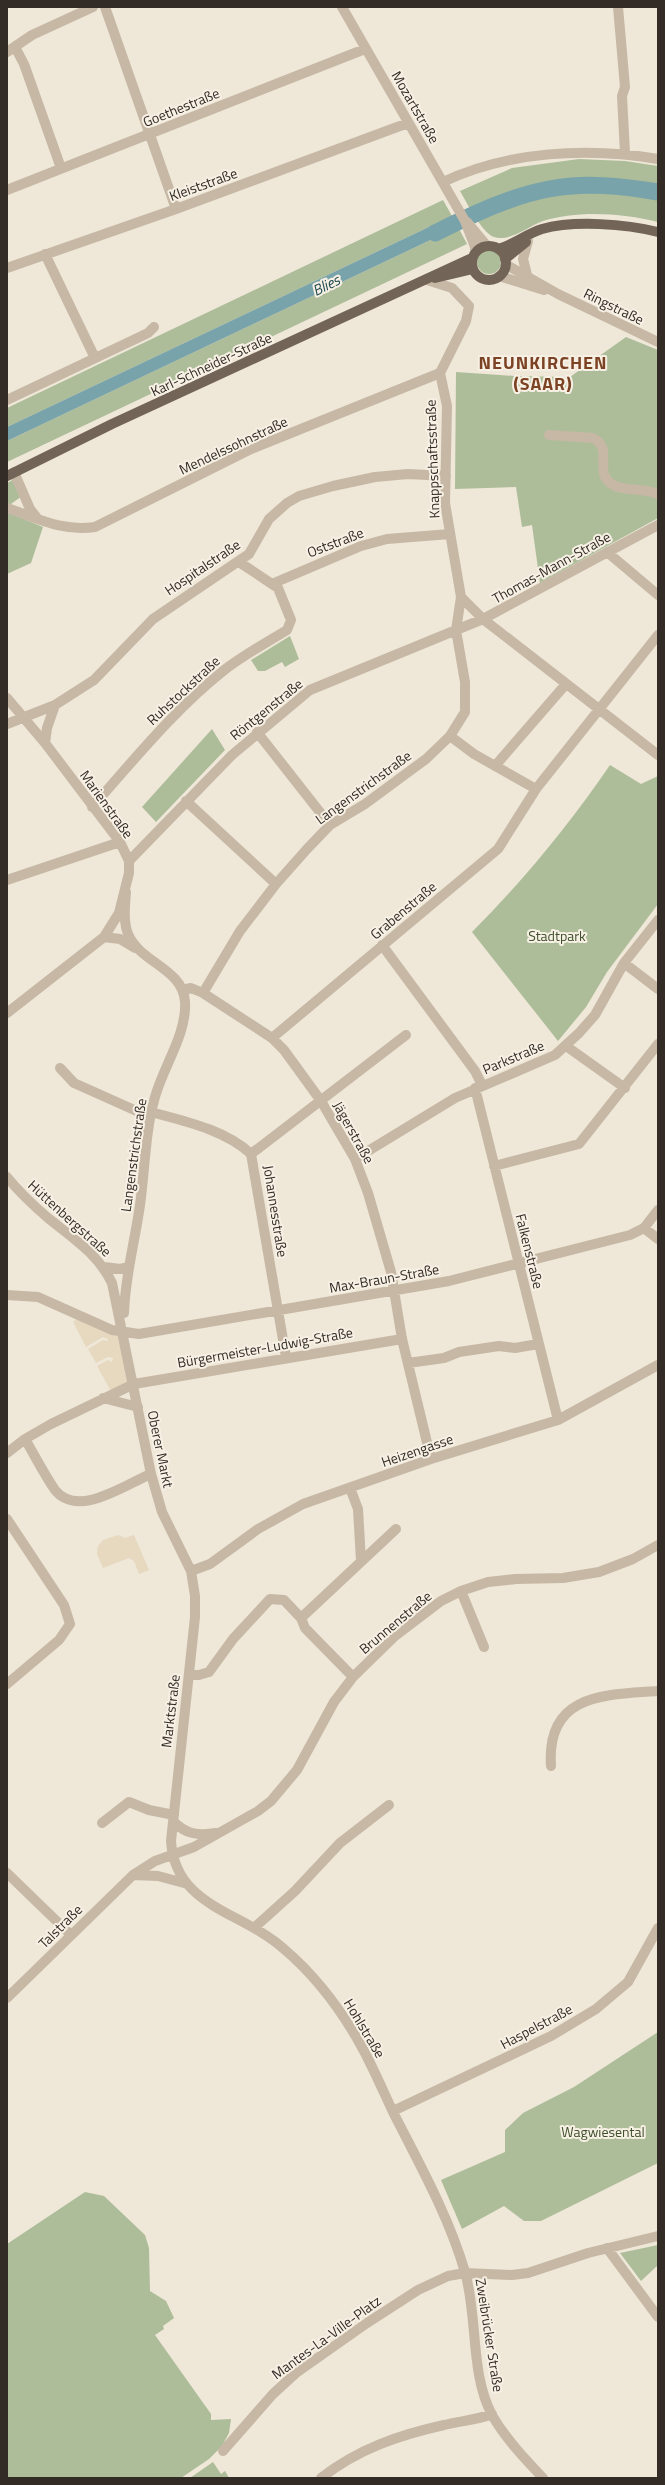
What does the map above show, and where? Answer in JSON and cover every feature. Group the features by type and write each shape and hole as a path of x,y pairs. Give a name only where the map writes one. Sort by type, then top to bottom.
{"main road":[{"path":"590,226 555,232 519,245 505,262 499,276 484,279 473,270 474,256 493,247 543,229 562,226 590,226 658,232"},
{"path":"493,247 505,262"},
{"name":"Karl-Schneider-Straße","path":"11,474 112,424 427,280 447,268 474,256"},
{"name":"Karl-Schneider-Straße","path":"427,280 473,270"}],"street":[{"path":"62,168 24,64 11,50 46,28 93,7"},
{"path":"105,7 176,209"},
{"name":"Mozartstraße","path":"342,7 465,221 476,238 493,247"},
{"path":"618,7 625,86 622,96 626,153"},
{"name":"Goethestraße","path":"7,190 149,135 365,48"},
{"name":"Kleiststraße","path":"7,268 176,209 408,123"},
{"path":"443,182 469,170 531,157 581,152 626,153 658,158"},
{"path":"474,256 476,238"},
{"path":"527,275 523,259 528,241"},
{"path":"45,254 95,358"},
{"name":"Ringstraße","path":"505,262 558,294 658,342"},
{"name":"Ringstraße","path":"499,276 558,294"},
{"path":"427,280 452,288 469,306 466,321 440,373"},
{"path":"7,400 148,333 154,328"},
{"name":"Knappschaftsstraße","path":"440,373 447,406 446,503 461,597 456,630"},
{"name":"Mendelssohnstraße","path":"7,508 60,527 82,529 95,527 251,449 440,373"},
{"path":"549,435 594,438 599,441 603,448 604,475 611,483 658,494"},
{"path":"11,474 30,509 38,519"},
{"name":"Hospitalstraße","path":"7,724 55,705 94,680 153,619 185,595 249,554 270,519 278,509 299,496 333,486 375,477 408,474 446,476"},
{"name":"Thomas-Mann-Straße","path":"456,630 483,619 658,525"},
{"name":"Oststraße","path":"274,583 361,546 387,539 450,534"},
{"path":"607,552 658,595"},
{"path":"238,562 274,583"},
{"name":"Ruhstockstraße","path":"92,806 170,719 199,691 224,670 287,630 291,620 278,588 274,583"},
{"path":"461,597 483,619 658,755"},
{"name":"Röntgenstraße","path":"129,861 186,801 257,732 310,690 456,630"},
{"name":"Langenstrichstraße","path":"203,993 220,961 240,931 276,884 330,825 365,804 414,769 450,736 465,712 466,700 456,630"},
{"name":"Grabenstraße","path":"272,1038 498,849 536,789 598,708 658,635"},
{"path":"495,766 566,684"},
{"name":"Marienstraße","path":"7,698 45,743 120,842 129,861 126,892 119,913 104,937 7,1013"},
{"path":"45,743 47,728 55,705"},
{"path":"257,732 330,825"},
{"path":"450,736 495,766 536,789"},
{"path":"186,801 276,884"},
{"path":"7,880 120,842"},
{"path":"126,892 125,908 128,933 140,951"},
{"name":"Parkstraße","path":"355,1159 478,1086 548,1058 566,1046 595,1015 624,963 658,920"},
{"path":"104,937 120,939 140,951 173,977 182,990"},
{"name":"Falkenstraße","path":"382,945 475,1071 494,1166 558,1420"},
{"path":"624,963 658,989"},
{"name":"Jägerstraße","path":"182,990 191,988 203,993 272,1038 292,1059 321,1101 355,1159 374,1212 394,1292 402,1339 431,1459"},
{"name":"Langenstrichstraße","path":"123,1330 129,1267 140,1203 151,1115 155,1096 182,1024 185,1002 182,990"},
{"path":"252,1154 406,1035"},
{"path":"494,1166 579,1144 625,1088 658,1044"},
{"path":"566,1046 625,1088"},
{"name":"Johannesstraße","path":"60,1068 74,1083 151,1115 211,1131 243,1146 252,1154 286,1357"},
{"name":"Hüttenbergstraße","path":"7,1177 47,1217 95,1255 104,1267 112,1283 123,1330"},
{"path":"658,1210 644,1228 658,1238"},
{"name":"Max-Braun-Straße","path":"7,1295 38,1297 112,1330 123,1330 139,1334 181,1328 277,1310 394,1292 519,1264 630,1235 644,1228"},
{"path":"104,1267 120,1269 129,1267"},
{"name":"Oberer Markt","path":"123,1330 151,1474 162,1512 191,1571"},
{"name":"Bürgermeister-Ludwig-Straße","path":"7,1453 25,1439 103,1398 134,1384 286,1357 402,1339"},
{"path":"408,1363 444,1358 458,1352 499,1346 515,1348 538,1344"},
{"name":"Heizengasse","path":"191,1571 210,1564 258,1529 292,1509 431,1459 558,1420 658,1365"},
{"path":"103,1398 138,1407"},
{"path":"25,1439 56,1490 64,1498 72,1501 89,1501 151,1474"},
{"path":"350,1488 358,1509 361,1561"},
{"path":"7,1519 68,1611 70,1624 68,1629 7,1684"},
{"path":"301,1618 396,1529"},
{"name":"Brunnenstraße","path":"172,1854 194,1847 258,1811 284,1788 298,1770 334,1702 353,1677 421,1614 461,1591 488,1582 516,1578 563,1578 599,1572 633,1560 658,1545"},
{"name":"Marktstraße","path":"172,1854 173,1818 195,1617 195,1596 191,1571"},
{"path":"461,1591 484,1648"},
{"path":"189,1674 199,1676 209,1672 233,1639 270,1599 284,1600 301,1618 305,1628 353,1677"},
{"path":"551,1766 552,1742 557,1730 564,1717 585,1700 601,1696 658,1690"},
{"path":"102,1823 129,1802 173,1818"},
{"path":"255,1927 295,1891 340,1843 389,1805"},
{"name":"Brunnenstraße","path":"173,1818 184,1832 194,1834 222,1832"},
{"name":"Hohlstraße","path":"172,1854 176,1868 184,1883 197,1895 255,1927 285,1949 334,2003 365,2053 444,2217 465,2273"},
{"name":"Talstraße","path":"7,1998 133,1875 172,1854"},
{"path":"7,1873 71,1936"},
{"path":"133,1875 158,1876 184,1883"},
{"name":"Haspelstraße","path":"393,2111 551,2036 596,2009 628,1982 658,1928"},
{"name":"Mantes-La-Ville-Platz","path":"223,2451 273,2394 296,2373 418,2290 448,2276 465,2273 512,2275 528,2273 607,2248 658,2236"},
{"path":"607,2248 658,2317"},
{"name":"Zweibrücker Straße","path":"465,2273 484,2395 492,2414 511,2441 543,2478"},
{"path":"322,2478 340,2464 388,2440 417,2431 492,2414"}],"green space":[{"path":"579,159 625,161 658,166 658,222 630,216 600,214 570,215 543,221 519,233 500,238 494,237 485,230 460,191 512,168"},
{"path":"443,200 452,216 7,427 7,408"},
{"path":"458,227 467,244 7,462 7,441"},
{"path":"489,250 497,254 501,262 497,270 489,274 481,270 477,262 481,254"},
{"path":"626,337 658,350 658,518 540,583 532,525 522,527 516,487 455,489 456,372 515,376 570,377"},
{"path":"14,479 22,496 11,504 7,504 7,483"},
{"path":"7,512 43,527 31,563 7,574"},
{"path":"290,636 299,659 285,667 282,662 265,671 258,671 251,660"},
{"path":"212,729 225,750 156,822 142,807"},
{"name":"Stadtpark","path":"610,765 641,784 658,776 658,904 607,972 586,1007 558,1041 472,932 491,913 545,852"},
{"name":"Wagwiesental","path":"658,2032 658,2163 541,2221 524,2221 504,2206 462,2229 441,2180 505,2152 505,2130 523,2113 574,2087"},
{"path":"85,2192 104,2196 145,2235 149,2248 150,2291 166,2301 174,2318 163,2326 164,2329 155,2335 211,2414 211,2420 231,2419 229,2433 222,2446 209,2459 181,2478 7,2478 7,2244"},
{"path":"658,2245 658,2265 641,2281 620,2253"},
{"path":"213,2462 221,2474 225,2471 229,2478 190,2478"}],"shaded area":[{"path":"79,1316 124,1332 134,1384 112,1393 97,1366 108,1360 112,1362 113,1358 108,1357 96,1363 88,1349 103,1340 107,1341 108,1339 103,1337 86,1347 73,1322"},
{"path":"118,1535 125,1538 134,1535 149,1570 139,1574 134,1561 129,1558 103,1568 97,1554 98,1546 103,1540"}],"water":[{"path":"452,216 458,227 7,441 7,427"}],"waterway":[{"name":"Blies","path":"435,233 476,213 520,196 549,189 590,185 631,188 658,192"}],"district":[{"name":"NEUNKIRCHEN (SAAR)","path":"543,372"}]}
